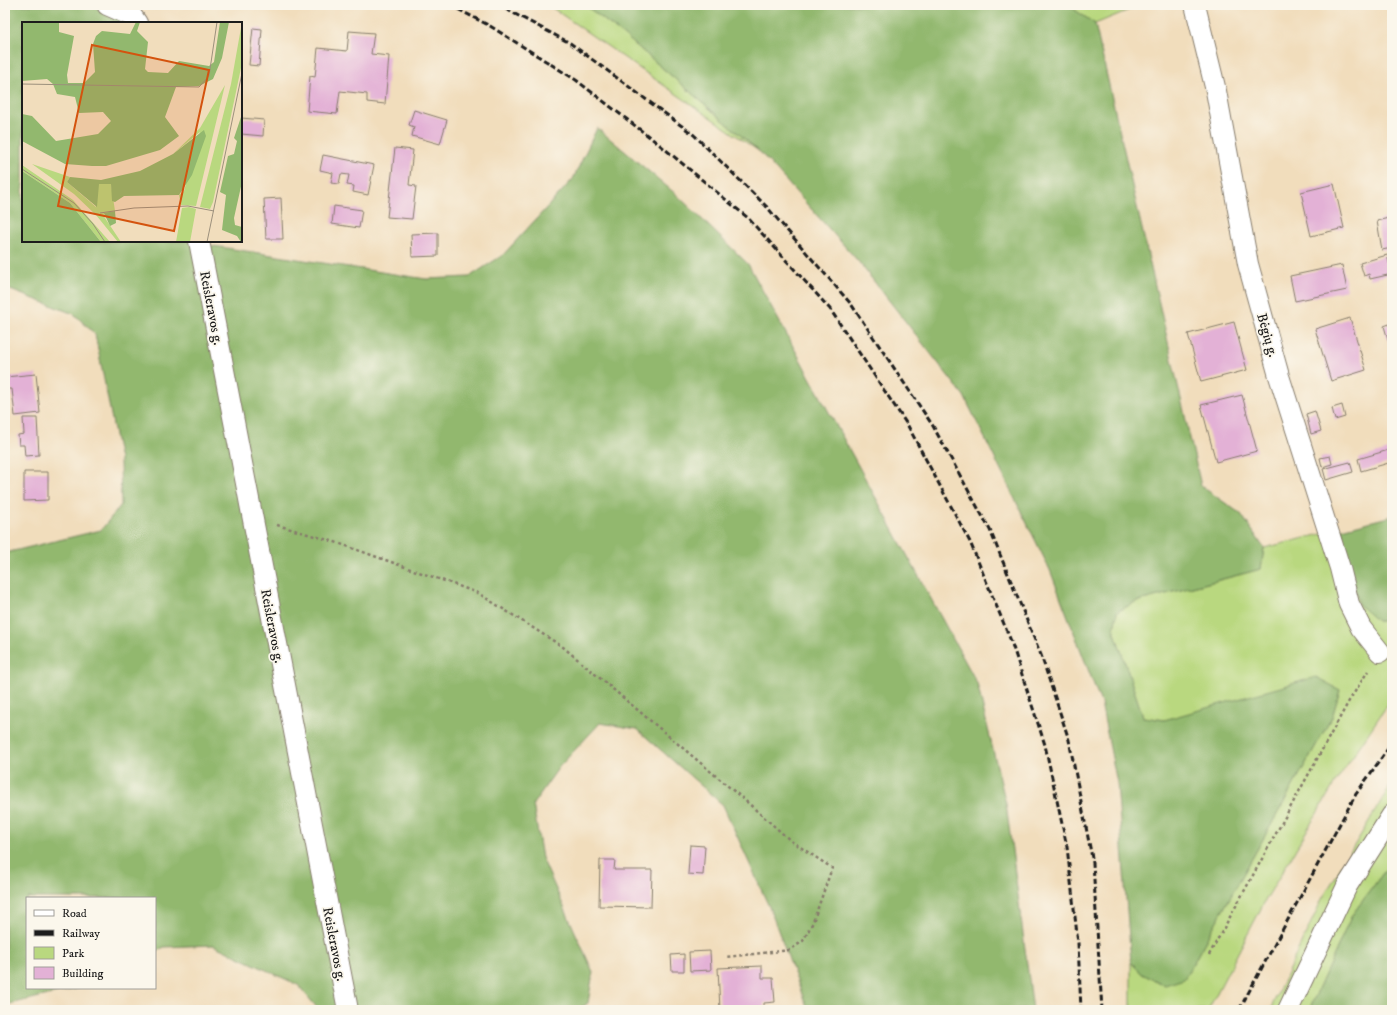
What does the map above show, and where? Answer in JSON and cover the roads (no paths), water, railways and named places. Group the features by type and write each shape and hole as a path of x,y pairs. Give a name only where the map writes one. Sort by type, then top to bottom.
{"street":[{"path":"107,5 132,16 136,22"},
{"name":"Bėgių g.","path":"1195,5 1216,91 1248,264 1279,376 1340,568 1349,604 1361,628 1380,652"},
{"name":"Reisleravos g.","path":"199,242 348,1010"},
{"path":"1288,1010 1347,886 1392,815"}],"railway":[{"path":"450,5 490,26 576,80 660,145 748,218 830,309 908,426 970,542 1011,641 1045,745 1067,847 1078,943 1081,1010"},
{"path":"498,5 570,43 694,135 766,206 851,304 933,426 990,530 1041,655 1069,740 1093,863 1102,1010"},
{"path":"1239,1010 1356,794 1392,743"}]}
